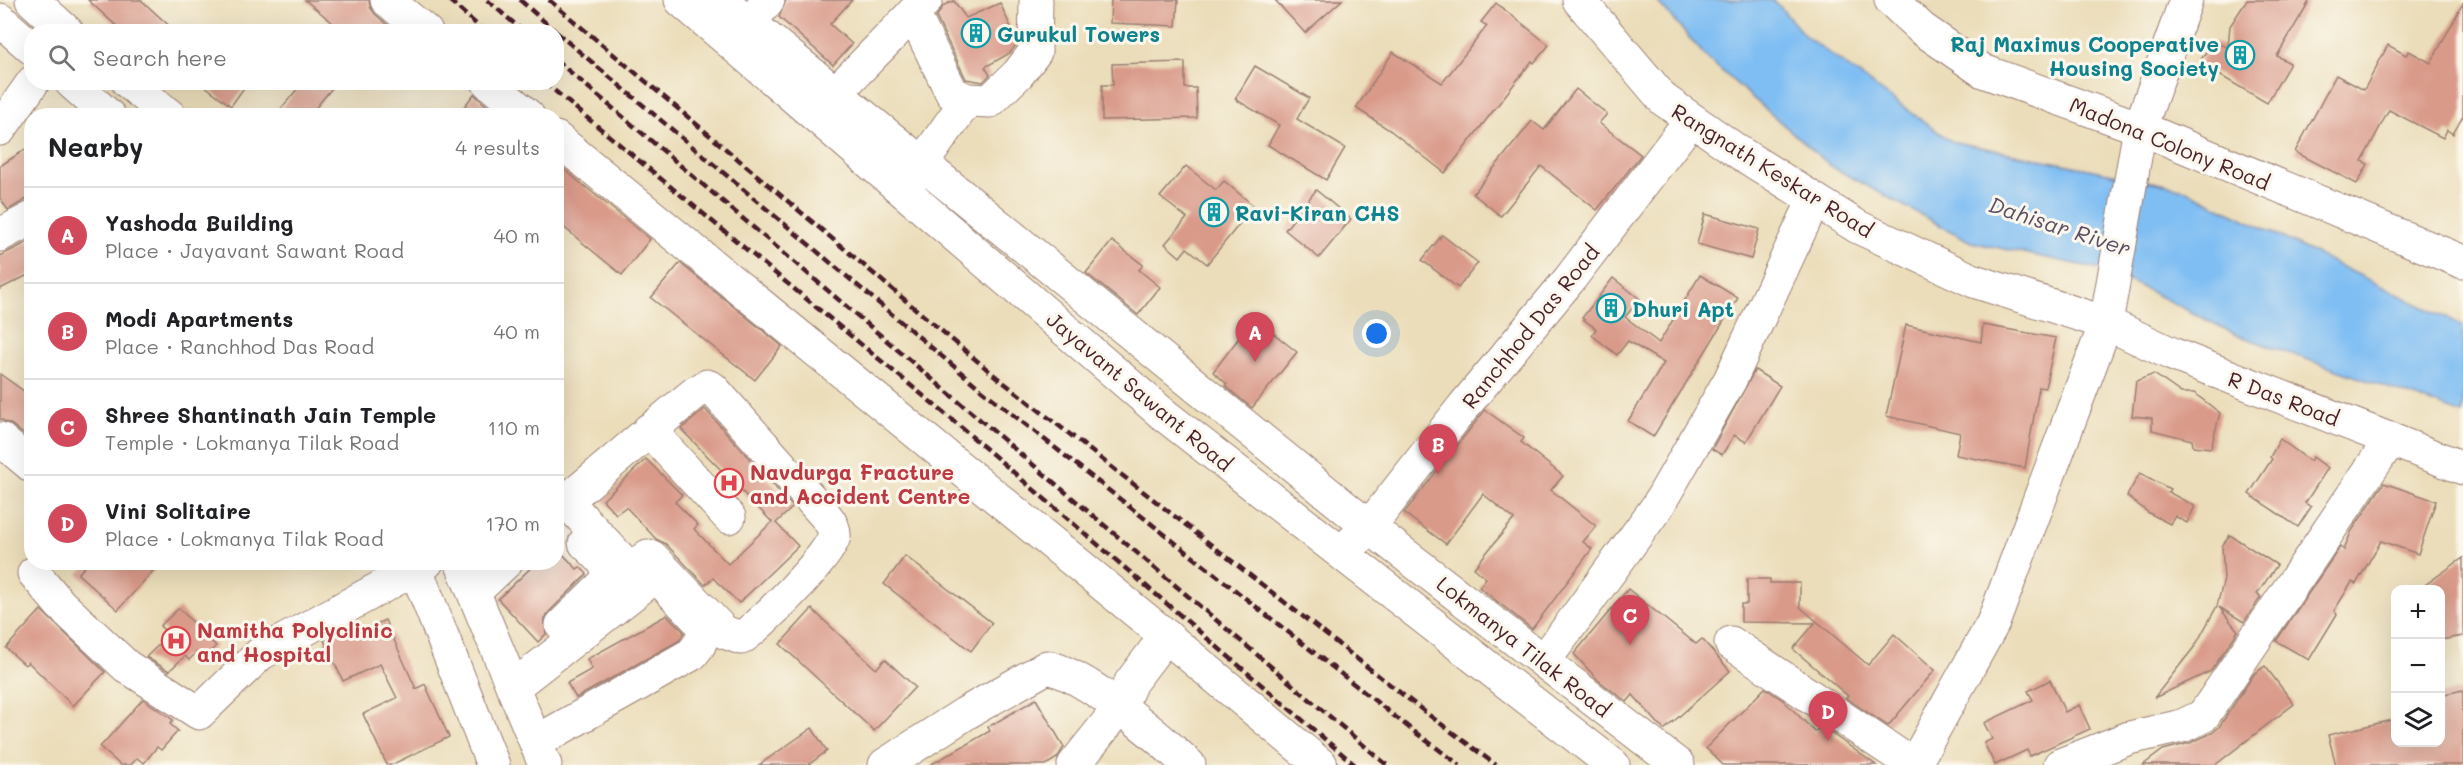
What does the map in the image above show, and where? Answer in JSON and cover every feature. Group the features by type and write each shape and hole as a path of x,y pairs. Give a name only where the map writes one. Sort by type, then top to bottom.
{"street":[{"path":"32,0 58,24"},
{"path":"387,0 416,24"},
{"name":"Jayavant Sawant Road","path":"681,0 750,22"},
{"name":"Jayavant Sawant Road","path":"721,0 750,22 903,190 1163,414 1613,765"},
{"path":"825,104 920,6 952,93 967,100 990,102 1018,74 1035,52 1036,0"},
{"name":"Rangnath Keskar Road","path":"1579,0 1664,100 1691,120 1858,227 1974,281 2108,308"},
{"name":"Madona Colony Road","path":"1891,0 1922,29 1983,71 2140,128 2463,262"},
{"path":"1731,643 1914,765 1993,623 2108,308 2140,128 2186,0"},
{"path":"0,20 24,41"},
{"path":"0,129 27,90"},
{"path":"80,90 101,108"},
{"path":"138,90 160,108"},
{"path":"497,90 519,108"},
{"path":"903,190 967,100"},
{"name":"Jayavant Sawant Road","path":"825,104 922,164 1369,527"},
{"name":"Ranchhod Das Road","path":"1336,549 1359,538 1369,527 1464,406 1569,280 1691,120"},
{"path":"564,145 1166,636 1320,765"},
{"path":"1544,662 1662,497 1730,380 1814,200"},
{"path":"0,235 24,222"},
{"name":"R Das Road","path":"2108,308 2172,354 2463,468"},
{"path":"564,504 649,430 701,388 707,386 712,388 832,524 834,536 828,551 810,572 747,635 741,638 724,632 652,557 648,556 630,569 564,511"},
{"path":"649,430 729,517"},
{"path":"0,439 24,459"},
{"path":"2061,765 2129,738 2182,726 2204,716 2391,439"},
{"path":"511,681 607,581 609,574 607,565 564,513"},
{"name":"Lokmanya Tilak Road","path":"1369,527 1678,765"},
{"path":"34,573 60,604 126,666 199,712 260,654 410,570"},
{"path":"421,570 493,765"},
{"path":"472,574 511,681 541,754 692,654 704,633 700,622 662,582 652,579 511,681"},
{"path":"1074,765 1120,707 1131,682 1166,636"},
{"path":"885,765 966,713 1047,667 1060,669 1120,707 1189,765"}],"water":[{"name":"Dahisar River","path":"1656,0 1774,0 1805,36 1951,141 2181,188 2463,326 2463,414 2237,335 2109,271 1971,242 1832,167 1708,59"}],"building":[{"path":"88,0 141,0 167,24 114,24"},
{"path":"305,0 369,0 370,7 375,14 387,24 334,24"},
{"path":"786,0 852,0 830,24 852,44 833,65 779,17"},
{"path":"1111,0 1178,0 1176,26 1110,23"},
{"path":"1275,0 1342,0 1305,33"},
{"name":"Raj Maximus Cooperative Housing Society","path":"2247,0 2310,0 2277,56 2290,63 2267,103 2199,63 2212,42 2228,47 2230,26"},
{"name":"Gurukul Towers","path":"954,1 966,18 1000,3 1016,39 1016,45 1010,53 985,67 990,75 983,82 966,79 936,17 944,5"},
{"path":"1496,3 1549,45 1534,63 1532,61 1445,173 1391,131 1356,108 1393,52 1442,83 1487,26 1481,22"},
{"path":"2463,3 2463,116 2453,134 2447,130 2443,138 2389,110 2362,161 2368,164 2357,184 2295,152 2336,75 2364,90 2388,45 2406,55 2409,51 2431,63"},
{"path":"1185,62 1185,88 1196,88 1197,118 1102,120 1102,85 1113,85 1112,64"},
{"path":"1255,66 1309,98 1297,119 1345,148 1326,180 1268,145 1279,125 1235,99"},
{"path":"1576,89 1607,114 1599,123 1641,155 1597,210 1541,166 1501,216 1473,194 1532,121 1544,130"},
{"path":"210,90 242,90 231,106"},
{"path":"296,90 330,90 316,108 282,108"},
{"path":"474,94 489,108 463,108"},
{"path":"24,150 24,201 8,210 0,198 0,166"},
{"name":"Ravi-Kiran CHS","path":"1186,166 1216,190 1224,181 1254,206 1207,264 1187,248 1180,257 1165,244 1187,218 1160,197"},
{"path":"564,169 650,239 622,275 564,228"},
{"path":"1316,190 1351,219 1319,258 1285,230"},
{"path":"1705,214 1759,229 1751,259 1697,244"},
{"path":"1442,235 1478,263 1458,288 1422,260"},
{"path":"1112,241 1143,265 1139,270 1160,287 1138,315 1086,273"},
{"path":"24,244 24,277 0,289 0,256"},
{"path":"680,263 782,346 755,380 651,298"},
{"path":"1700,275 1738,298 1653,437 1628,421 1664,363 1628,341 1617,355 1592,335 1596,329 1582,318 1613,278 1640,299 1625,317 1659,343"},
{"path":"1254,318 1297,352 1252,408 1225,386 1227,384 1213,372"},
{"path":"1906,325 1981,342 1983,325 2056,338 2045,388 2039,387 2025,468 1956,455 1960,433 1886,416"},
{"path":"1755,370 1780,386 1746,442 1734,435 1722,455 1712,449"},
{"path":"0,374 24,391 24,435 0,419"},
{"path":"2154,374 2181,393 2194,393 2220,413 2211,448 2193,446 2192,440 2152,430 2152,418 2132,416 2136,381"},
{"path":"705,409 793,507 776,523 798,546 739,603 713,578 705,585 626,507 616,514 603,500 646,459 682,495 675,502 698,525 694,529 728,564 772,522 681,429"},
{"path":"1485,410 1524,438 1521,442 1563,476 1551,490 1596,526 1583,542 1592,549 1532,629 1479,587 1486,578 1474,568 1514,519 1483,494 1446,544 1404,513"},
{"path":"2280,439 2310,461 2313,457 2328,468 2305,503 2311,507 2298,527 2249,494 2272,459 2270,457"},
{"path":"2140,473 2170,489 2168,492 2195,506 2187,523 2175,516 2170,524 2149,513 2127,496"},
{"path":"2384,483 2436,501 2418,554 2381,541 2356,584 2352,582 2334,611 2337,614 2309,660 2276,641 2340,547 2344,550 2351,532"},
{"path":"2230,535 2277,565 2257,594 2261,597 2244,622 2219,607 2238,631 2211,671 2154,698 2195,646 2217,606 2224,579 2222,546"},
{"path":"564,555 577,569 580,567 587,574 549,612 544,621 546,634 538,642 498,599 529,570 564,570"},
{"path":"905,556 992,623 971,651 884,584"},
{"path":"2463,558 2463,636 2445,639 2445,585 2425,585"},
{"path":"82,570 154,570 118,610 78,574"},
{"path":"1747,579 1770,579 1770,583 1800,583 1800,607 1868,665 1894,634 1935,670 1888,726 1846,698 1848,696 1793,649 1815,623 1741,622 1741,604 1747,604"},
{"path":"1628,589 1696,644 1702,639 1730,671 1664,730 1633,695 1627,702 1598,680 1574,654"},
{"path":"179,608 216,646 203,658 197,652 189,660 185,656 169,671 146,657 169,635 160,626"},
{"path":"812,609 876,669 885,659 915,687 874,731 780,644"},
{"path":"41,610 105,672 73,706 28,662 25,665 6,648"},
{"path":"667,615 684,632 680,640 576,698 567,683 592,669 587,659"},
{"path":"385,620 416,689 425,684 449,737 391,765 387,765 363,714 397,698 380,664 343,681 324,640 347,629 351,636"},
{"path":"2265,666 2294,704 2215,765 2143,765 2163,750 2190,743 2212,733 2219,727 2254,674"},
{"path":"2050,680 2065,712 2079,705 2090,729 2030,756 2027,750 1995,765 1984,743 1992,739 1984,723 2033,700 2028,691"},
{"path":"1765,688 1784,701 1815,732 1821,726 1876,765 1723,765 1706,748"},
{"path":"2463,690 2463,765 2336,765 2328,735 2391,720 2391,747 2445,747 2445,694"},
{"path":"143,699 173,720 170,724 178,731 161,750 157,747 144,763 137,758 131,765 120,765 100,747"},
{"path":"1036,699 1064,747 1057,758 1046,765 930,765 990,731 988,727"},
{"path":"812,728 827,751 808,765 759,765"}],"railway":[{"path":"449,0 476,24"},
{"path":"487,0 515,24"},
{"path":"520,0 547,24"},
{"path":"549,0 994,375 1496,765"},
{"path":"564,39 982,390 1412,730 1460,765"},
{"path":"564,67 1387,765"},
{"path":"554,90 949,417 1355,765"}],"place":[{"name":"Gurukul Towers","path":"976,33"},
{"name":"Raj Maximus Cooperative Housing Society","path":"2240,55"},
{"name":"Ravi-Kiran CHS","path":"1214,212"},
{"name":"Dhuri Apt","path":"1611,308"},
{"name":"Yashoda Building","path":"1255,362"},
{"name":"Modi Apartments","path":"1438,474"},
{"name":"Navdurga Fracture and Accident Centre","path":"729,483"},
{"name":"Namitha Polyclinic and Hospital","path":"176,641"},
{"name":"Shree Shantinath Jain Temple","path":"1630,645"},
{"name":"Vini Solitaire","path":"1828,741"}]}
